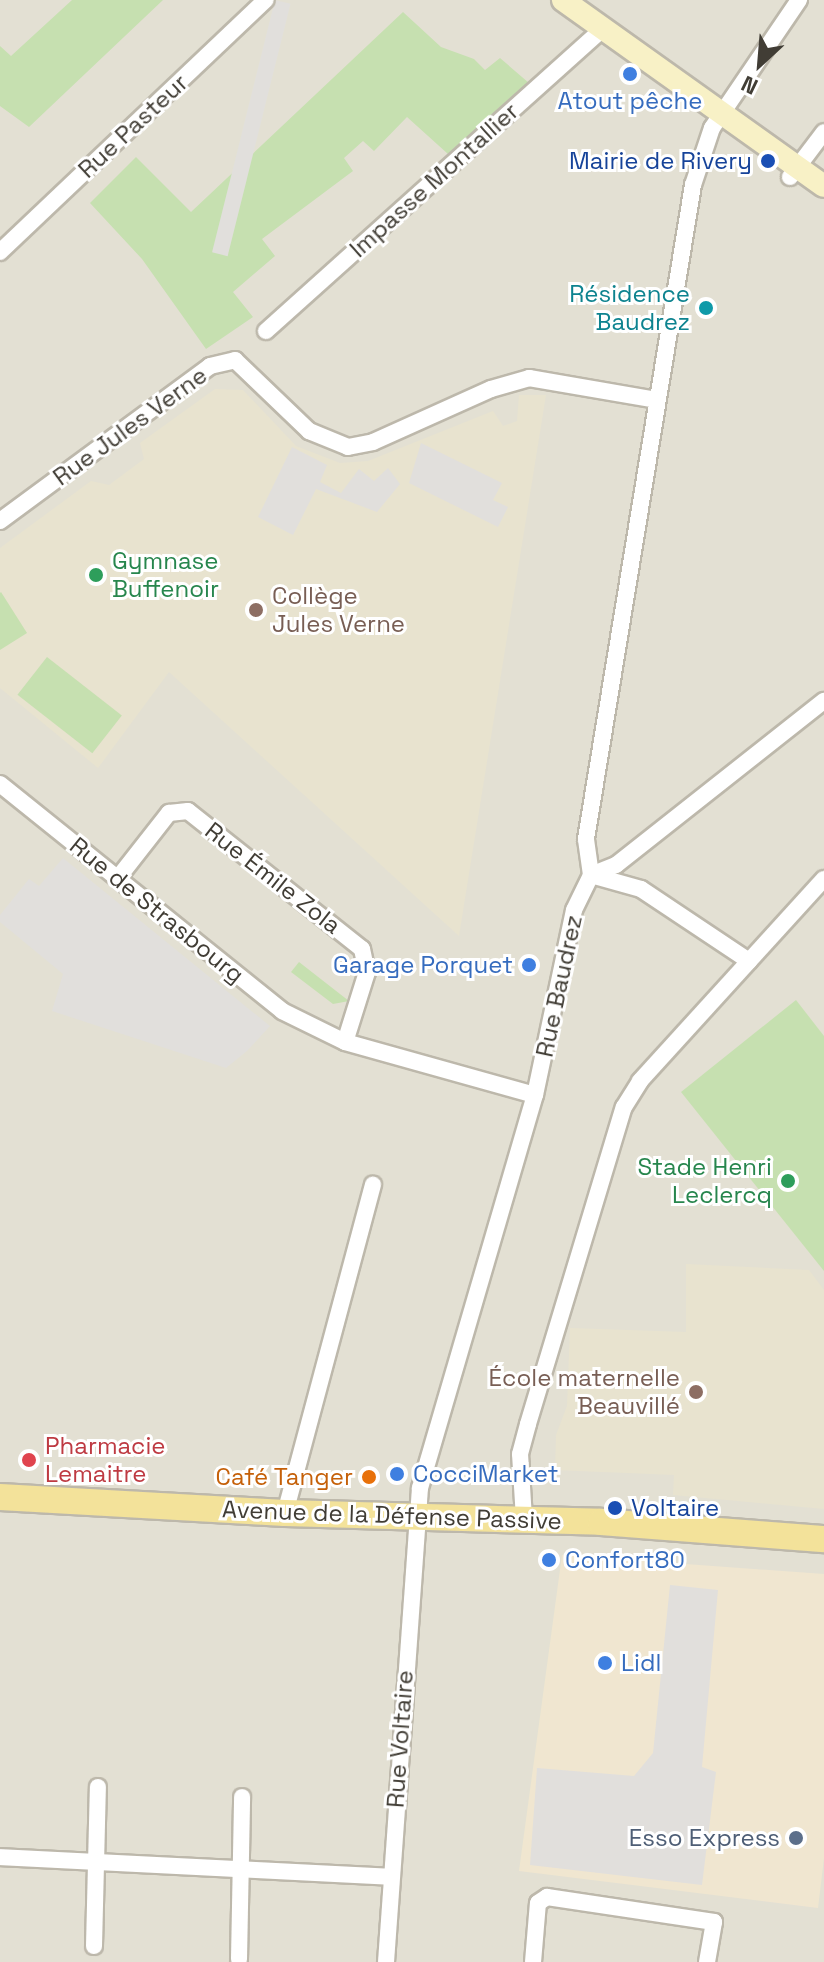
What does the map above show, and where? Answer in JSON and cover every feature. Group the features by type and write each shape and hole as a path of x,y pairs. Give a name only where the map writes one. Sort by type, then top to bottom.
{"main road":[{"path":"563,0 721,113 794,172 824,186"},
{"name":"Avenue de la Défense Passive","path":"0,1497 285,1513 524,1519 824,1539"},
{"name":"Avenue de la Défense Passive","path":"784,1535 824,1528"}],"street":[{"name":"Rue Pasteur","path":"0,252 266,0"},
{"path":"591,875 586,839 693,185 721,113 799,0"},
{"name":"Impasse Montallier","path":"266,331 602,29"},
{"path":"794,172 824,132"},
{"name":"Rue Jules Verne","path":"0,521 198,375 235,360 309,431 348,447 373,442 491,389 529,378 656,400"},
{"path":"591,875 616,865 824,701"},
{"name":"Rue de Strasbourg","path":"0,784 282,1011 345,1042 535,1095"},
{"name":"Rue Émile Zola","path":"118,878 169,813 188,811 362,949 367,972 345,1042"},
{"path":"591,875 641,889 749,961"},
{"name":"Rue Baudrez","path":"416,1517 422,1478 535,1095 574,910 591,875"},
{"path":"524,1519 520,1454 624,1107 640,1081 824,879"},
{"path":"285,1513 373,1185"},
{"name":"Rue Voltaire","path":"386,1962 416,1517"},
{"path":"94,1946 98,1787"},
{"path":"239,1959 242,1797"},
{"path":"0,1857 391,1877"},
{"path":"533,1962 538,1903 547,1897 714,1922 707,1962"}],"shaded area":[{"path":"0,0 824,0 824,1962 0,1962"},
{"path":"275,0 291,4 228,256 212,252"},
{"name":"Collège Jules Verne","path":"215,389 243,390 296,446 340,463 368,461 493,411 503,426 517,421 519,395 546,395 459,936 169,672 98,768 0,688 0,548 91,481 109,485 144,459 140,443"},
{"path":"421,443 502,483 493,500 508,507 498,527 409,483"},
{"path":"292,447 327,465 320,482 341,493 359,469 374,481 388,468 400,484 377,512 316,489 293,535 258,517"},
{"path":"63,858 270,1026 247,1051 226,1068 52,1011 63,974 0,922 0,915 29,879 39,886"},
{"name":"École maternelle Beauvillé","path":"686,1264 809,1270 824,1290 824,1509 673,1495 674,1475 555,1470 556,1435 567,1406 570,1328 686,1332"},
{"path":"562,1555 824,1574 824,1858 818,1908 519,1871"},
{"path":"670,1585 718,1590 702,1767 716,1772 702,1885 530,1865 537,1768 634,1776 653,1753"}],"green space":[{"path":"72,0 163,0 29,127 0,106 0,46 11,56"},
{"path":"403,12 441,47 474,59 485,70 500,58 529,83 448,154 407,117 374,151 363,141 344,158 353,171 262,239 275,256 233,292 253,317 206,349 142,259 90,203 136,157 191,212"},
{"path":"0,593 27,633 0,650"},
{"path":"47,657 122,715 92,753 17,695"},
{"path":"299,962 349,1001 333,1004 291,972"},
{"name":"Stade Henri Leclercq","path":"796,1000 824,1036 824,1271 681,1092"}],"place":[{"name":"Atout pêche","path":"630,74"},
{"name":"Mairie de Rivery","path":"768,161"},
{"name":"Résidence Baudrez","path":"706,308"},
{"name":"Gymnase Buffenoir","path":"96,575"},
{"name":"Collège Jules Verne","path":"256,610"},
{"name":"Garage Porquet","path":"529,965"},
{"name":"Stade Henri Leclercq","path":"788,1181"},
{"name":"École maternelle Beauvillé","path":"696,1392"},
{"name":"Pharmacie Lemaitre","path":"29,1460"},
{"name":"CocciMarket","path":"397,1474"},
{"name":"Café Tanger","path":"369,1477"},
{"name":"Voltaire","path":"615,1508"},
{"name":"Confort80","path":"549,1560"},
{"name":"Lidl","path":"605,1663"},
{"name":"Esso Express","path":"796,1838"}]}
